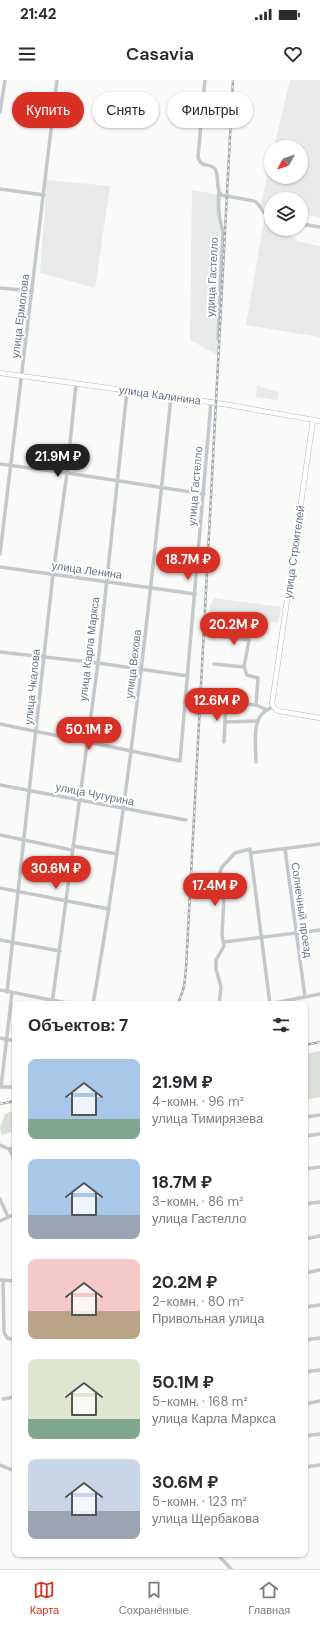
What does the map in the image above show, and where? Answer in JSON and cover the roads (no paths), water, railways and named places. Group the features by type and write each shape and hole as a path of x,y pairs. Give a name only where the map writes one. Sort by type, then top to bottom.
{"main road":[{"name":"улица Калинина","path":"0,373 211,402 320,422"},
{"name":"улица Строителей","path":"273,707 272,700 313,420"},
{"path":"273,707 279,711 320,718"}],"street":[{"path":"0,112 4,80"},
{"name":"улица Ермолова","path":"0,554 57,80"},
{"name":"удица Гастелло","path":"205,80 198,156 199,162 212,166 215,170 219,192 219,217 223,232 218,339"},
{"path":"0,189 44,194"},
{"path":"219,192 223,196 258,202 264,215"},
{"path":"308,225 320,227"},
{"path":"0,288 32,292"},
{"name":"улица Чкалова","path":"7,992 53,574 76,384"},
{"name":"улица Карла Маркса","path":"52,1001 98,663 127,391"},
{"name":"улица Вехова","path":"93,1001 109,909 141,670 171,397"},
{"name":"улица Гастелло","path":"130,751 180,761 211,402"},
{"path":"0,464 162,486 204,494"},
{"name":"улица Ленина","path":"0,567 195,594"},
{"path":"210,634 249,640 244,667 247,675 258,678 256,705"},
{"path":"0,652 98,663 188,676"},
{"path":"214,664 244,667"},
{"path":"224,742 226,702 256,705 266,710"},
{"path":"256,762 256,721 262,712 273,707"},
{"path":"225,722 256,721"},
{"path":"0,724 130,751"},
{"name":"улица Чугурина","path":"0,784 29,791 186,820"},
{"path":"0,836 117,854"},
{"path":"251,853 320,844"},
{"path":"219,1001 221,987 216,969 216,960 224,946 222,935 224,898 219,874 222,867 235,853 250,849 269,1001"},
{"name":"Солнечный проезд","path":"285,849 305,997"},
{"path":"0,888 109,909"},
{"path":"224,942 320,930"},
{"path":"0,940 60,951"},
{"path":"0,990 48,1001"},
{"path":"12,993 1,1087 12,1087"},
{"path":"284,1001 320,994"},
{"path":"0,1038 12,1041"},
{"path":"308,1117 320,1115"},
{"path":"308,1136 320,1134"},
{"path":"0,1145 9,1149 12,1148"},
{"path":"9,1149 12,1154"},
{"path":"308,1169 320,1167"},
{"path":"0,1199 8,1217"},
{"path":"308,1204 320,1202"},
{"path":"0,1221 12,1215"},
{"path":"308,1238 320,1236"},
{"path":"308,1272 320,1270"},
{"path":"12,1281 2,1280 4,1332 7,1338 12,1339"},
{"path":"308,1307 320,1305"},
{"path":"308,1340 320,1338"},
{"path":"308,1372 320,1370"},
{"path":"3,1399 12,1398"},
{"path":"308,1403 320,1401"},
{"path":"308,1436 320,1434"},
{"path":"0,1465 12,1470"},
{"path":"308,1467 320,1465"},
{"path":"220,1557 231,1569"}],"railway":[{"path":"179,1001 184,987 186,969 233,80"},
{"path":"308,1044 320,1042"},
{"path":"0,1104 12,1102"}]}
